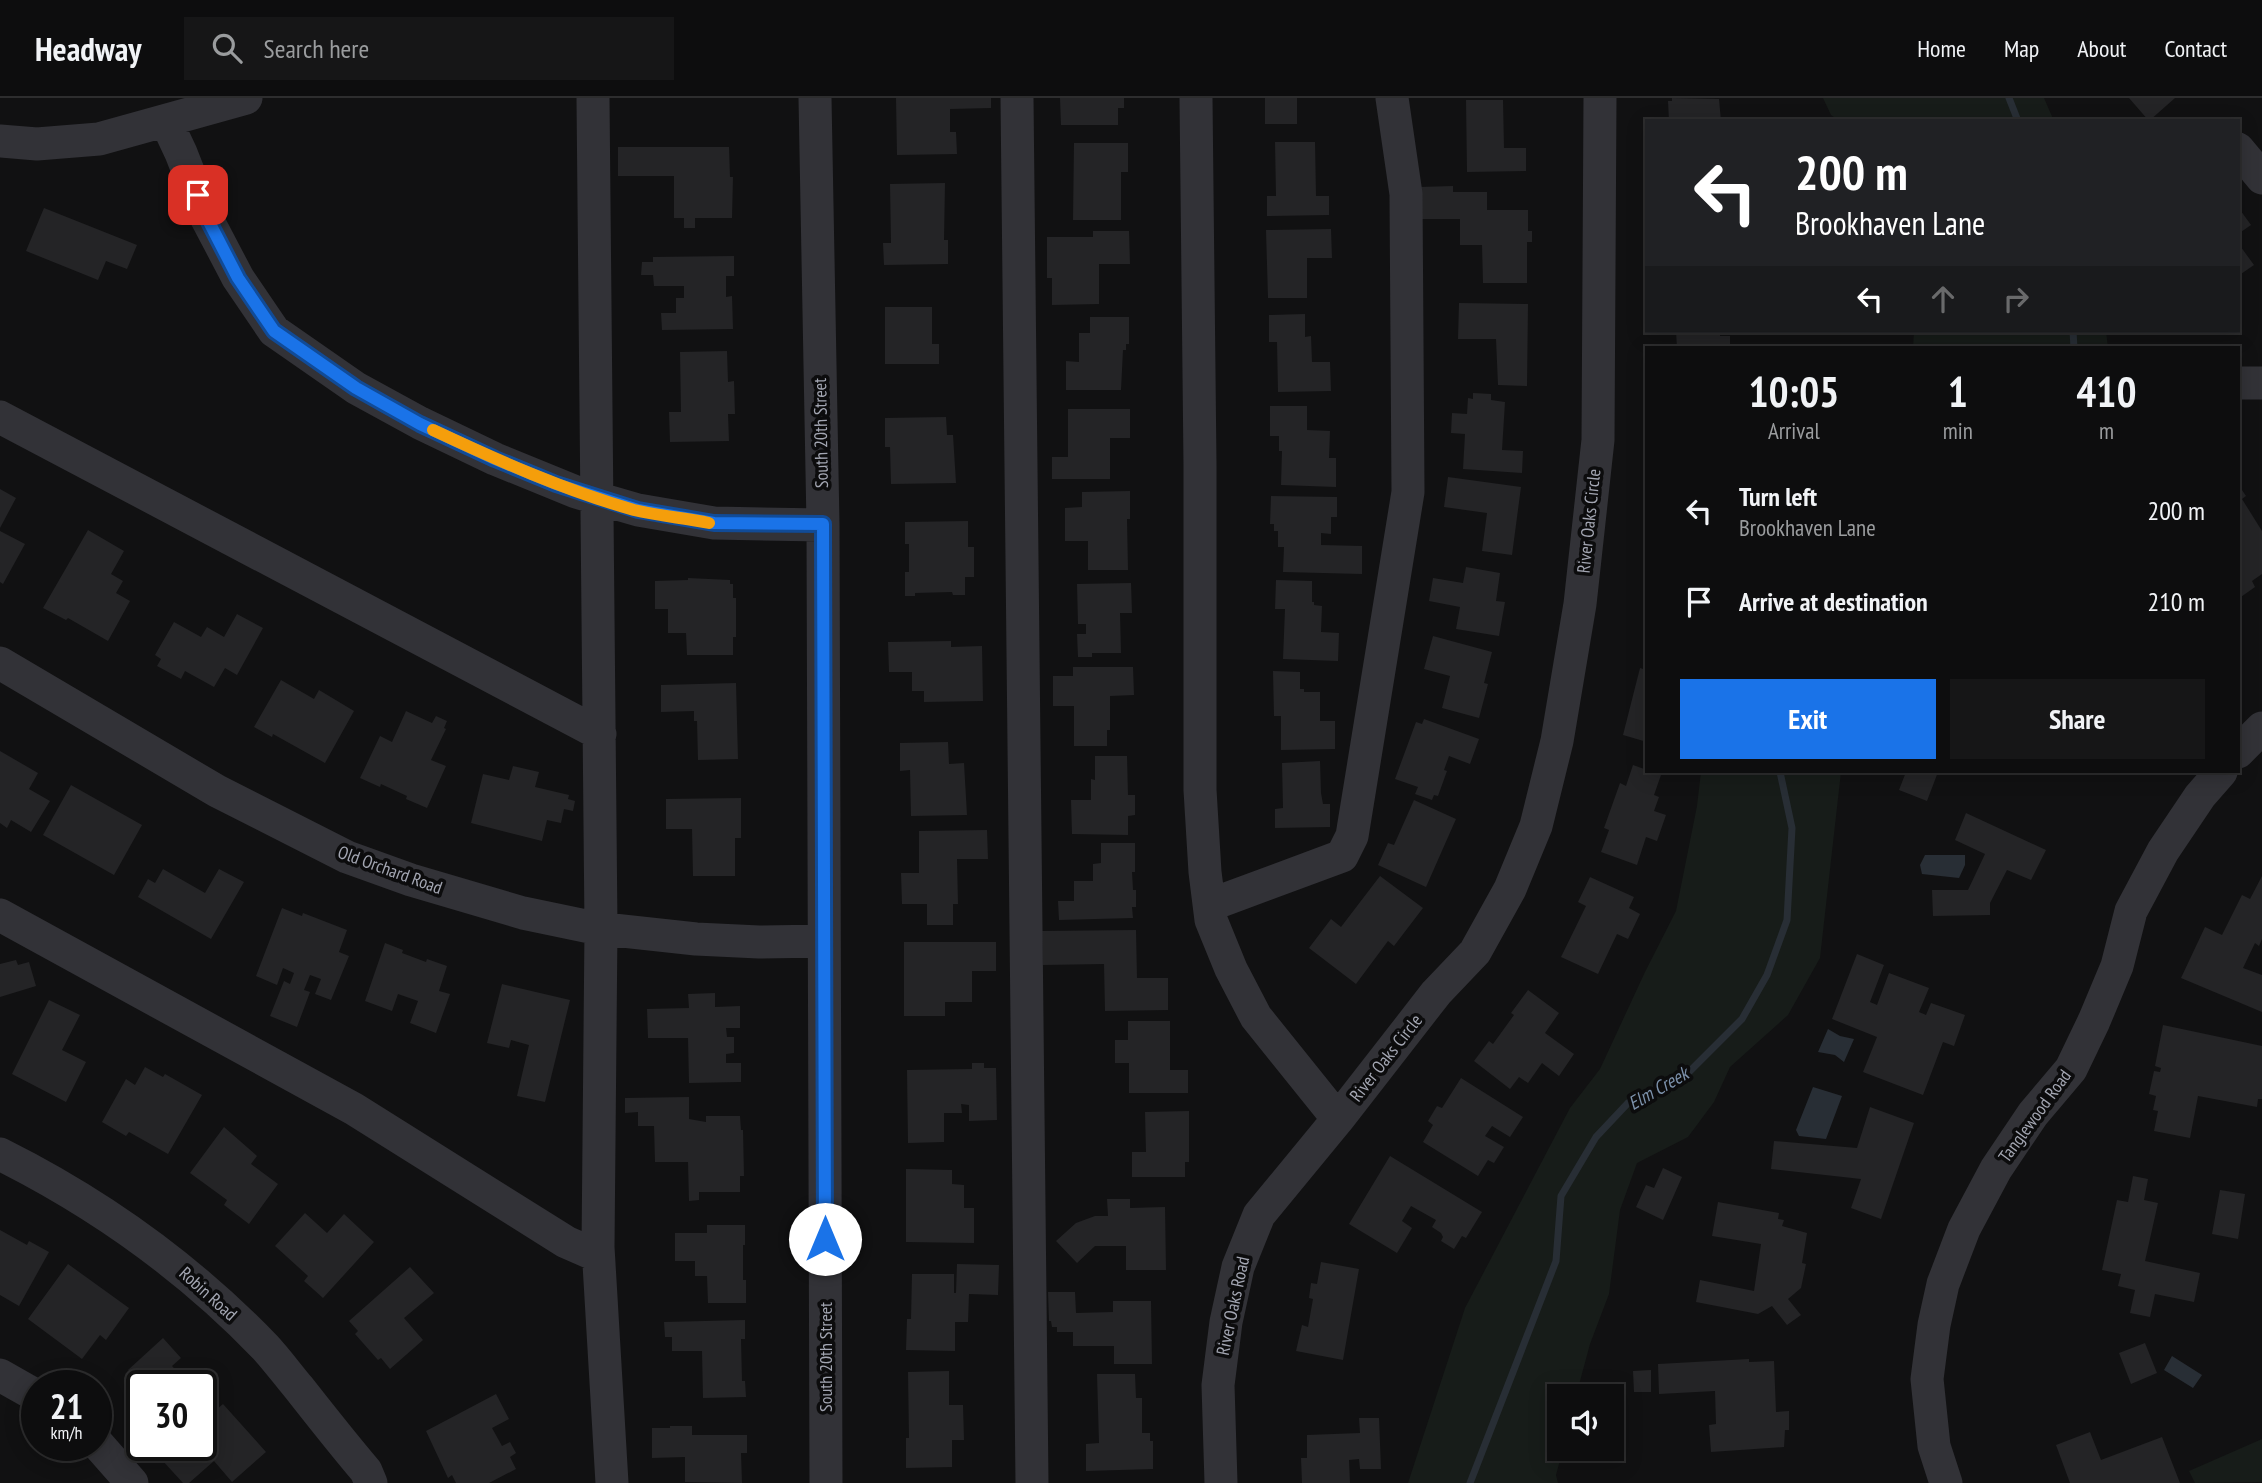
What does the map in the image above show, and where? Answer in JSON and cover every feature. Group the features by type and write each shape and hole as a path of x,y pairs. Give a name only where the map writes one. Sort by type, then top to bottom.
{"street":[{"path":"0,141 37,144 99,139 246,98"},
{"path":"593,98 601,928 598,1256 612,1483"},
{"name":"South 20th Street","path":"814,98 823,524 826,1483"},
{"path":"1017,98 1032,1483"},
{"name":"River Oaks Circle","path":"1196,98 1200,790 1211,920 1256,1017 1338,1119 1436,993 1475,952 1510,890 1536,826 1557,741 1580,604 1598,440 1600,98"},
{"path":"1209,905 1342,856 1352,836 1408,492 1406,194 1392,98"},
{"path":"166,121 213,229 238,278 274,331 356,388 420,424 495,459 597,498 638,510 714,523 823,524"},
{"path":"2240,151 2262,178"},
{"path":"0,417 600,734"},
{"name":"Old Orchard Road","path":"0,663 217,791 347,857 464,897 523,914 601,928 696,939 824,942"},
{"path":"2240,750 2262,728"},
{"name":"Tanglewood Road","path":"1946,1483 1934,1446 1927,1380 1934,1325 1943,1284 1964,1229 1996,1169 2034,1114 2071,1069 2117,966 2130,911 2163,851 2200,796 2220,773"},
{"path":"0,915 354,1109 566,1242 598,1256"},
{"name":"River Oaks Road","path":"1221,1483 1218,1385 1226,1322 1238,1268 1259,1215 1338,1119"},
{"name":"Robin Road","path":"0,1154 102,1212 162,1253 210,1293 267,1349 366,1471 371,1483"},
{"path":"0,1375 21,1387"},
{"path":"112,1460 132,1483"}],"shaded area":[{"path":"1823,98 2044,98 2053,119 1836,119 1831,115"},
{"path":"1914,333 2106,333 2108,346 1913,346"},
{"path":"1701,773 1841,773 1820,958 1788,1015 1730,1067 1714,1102 1688,1137 1637,1163 1620,1210 1609,1294 1590,1344 1579,1384 1547,1384 1547,1461 1560,1461 1556,1475 1558,1483 1408,1483 1465,1308 1570,1108 1600,1069 1676,911"},
{"path":"1925,855 1965,855 1965,865 1959,878 1922,874 1920,865"},
{"path":"1828,1029 1840,1036 1854,1039 1844,1062 1835,1055 1818,1052"},
{"path":"1813,1087 1842,1096 1826,1139 1799,1136 1796,1130"},
{"path":"2172,1356 2202,1375 2193,1388 2164,1370"},
{"path":"2262,1439 2262,1482 2195,1483 2189,1471"}],"building":[{"path":"896,98 991,98 991,108 950,109 950,132 956,132 957,154 897,155"},
{"path":"1060,98 1124,98 1124,108 1118,108 1118,125 1061,125"},
{"path":"1265,98 1297,98 1297,124 1265,124"},
{"path":"1672,98 1719,99 1721,119 1669,119 1668,101 1672,101"},
{"path":"2129,98 2175,98 2151,119 2147,119"},
{"path":"1466,100 1503,100 1504,148 1526,148 1526,171 1467,172"},
{"path":"1275,142 1315,142 1316,196 1329,196 1329,215 1267,216 1267,196 1276,196"},
{"path":"1074,143 1128,143 1128,172 1121,172 1121,220 1073,220"},
{"path":"618,147 729,147 730,177 733,177 732,218 695,218 695,228 684,228 684,218 674,218 674,176 618,176"},
{"path":"945,183 944,240 948,240 948,264 884,265 883,243 891,243 890,184"},
{"path":"1453,186 1453,192 1487,192 1487,210 1528,210 1528,231 1532,231 1532,242 1527,242 1527,283 1483,283 1482,245 1460,245 1460,219 1419,219 1419,187"},
{"path":"44,208 137,245 127,269 106,261 98,280 26,251"},
{"path":"2240,210 2251,225 2240,233"},
{"path":"1331,229 1332,258 1307,258 1307,298 1268,298 1266,230"},
{"path":"1093,231 1129,231 1130,264 1099,264 1099,304 1052,305 1052,278 1047,278 1047,237 1093,237"},
{"path":"2240,246 2254,265 2240,275"},
{"path":"734,256 734,276 726,276 726,297 732,296 733,329 662,330 661,313 676,313 676,298 684,298 684,286 654,286 653,275 641,275 642,262 653,262 653,257"},
{"path":"1459,303 1528,304 1527,386 1498,385 1496,339 1458,339"},
{"path":"885,307 932,307 932,344 939,344 939,364 885,364"},
{"path":"1305,314 1305,337 1311,336 1312,362 1330,362 1331,391 1278,392 1277,342 1269,342 1269,315"},
{"path":"1090,317 1129,317 1129,344 1126,344 1126,350 1123,350 1121,390 1066,390 1066,361 1079,362 1079,333 1090,333"},
{"path":"1676,333 1720,333 1720,336 1730,336 1730,346 1677,346"},
{"path":"727,351 728,382 734,381 735,414 728,414 729,441 670,442 669,412 681,412 680,352"},
{"path":"1473,393 1491,394 1491,400 1505,402 1502,450 1523,451 1522,473 1463,469 1465,434 1451,433 1452,413 1467,414 1468,398 1473,399"},
{"path":"1270,406 1307,406 1307,430 1330,431 1329,458 1336,458 1336,487 1281,485 1282,451 1279,451 1279,436 1270,436"},
{"path":"1068,409 1130,409 1130,438 1110,438 1110,479 1052,479 1052,457 1068,457"},
{"path":"946,417 947,435 953,435 956,483 891,484 890,447 885,447 885,418"},
{"path":"1448,477 1521,487 1512,555 1482,551 1487,513 1444,507"},
{"path":"2240,487 2246,496 2242,499 2262,531 2262,574 2252,581 2255,587 2240,598"},
{"path":"0,489 16,498 0,528"},
{"path":"1130,491 1130,519 1127,519 1128,570 1088,570 1088,541 1065,541 1065,508 1082,507 1082,492"},
{"path":"1271,496 1337,497 1337,517 1331,517 1331,534 1321,533 1321,545 1362,546 1362,574 1283,572 1284,547 1278,547 1278,531 1274,531 1274,524 1270,524"},
{"path":"968,521 968,547 974,547 974,577 965,577 965,595 953,595 952,592 915,593 915,596 905,596 905,572 909,572 909,544 905,544 905,522"},
{"path":"88,530 124,551 111,574 123,581 116,593 130,601 108,641 68,618 66,620 43,608"},
{"path":"0,531 25,544 3,584 0,582"},
{"path":"1466,567 1500,573 1496,601 1505,602 1499,636 1456,629 1460,607 1429,601 1433,578 1463,583"},
{"path":"688,578 730,580 730,584 733,584 733,598 736,598 736,637 733,637 733,655 687,655 686,633 668,633 668,609 655,609 655,581"},
{"path":"1276,580 1312,581 1312,602 1322,606 1321,632 1339,633 1338,661 1283,659 1285,609 1275,609"},
{"path":"1131,583 1132,613 1120,613 1121,653 1092,653 1092,657 1078,657 1077,634 1086,634 1086,624 1078,624 1077,584"},
{"path":"237,614 263,628 237,675 225,668 214,687 185,671 181,679 157,666 161,659 155,655 174,622 201,637 207,627 224,637"},
{"path":"1433,636 1492,652 1484,683 1488,684 1479,718 1442,708 1450,676 1424,669"},
{"path":"951,641 951,647 982,646 983,701 924,702 924,691 912,691 912,672 889,672 888,642"},
{"path":"1645,662 1645,741 1623,735 1640,668 1643,669"},
{"path":"1073,667 1133,667 1134,695 1110,696 1107,746 1074,746 1074,706 1053,706 1053,676 1073,676"},
{"path":"1273,671 1300,672 1300,689 1304,689 1304,692 1320,692 1320,721 1335,721 1335,749 1281,750 1281,716 1274,716"},
{"path":"281,680 314,699 319,690 354,711 325,763 273,734 272,737 254,727"},
{"path":"736,683 738,759 698,760 697,721 694,721 694,711 661,712 661,685"},
{"path":"406,711 432,723 436,716 447,721 444,728 446,729 431,760 446,766 427,808 381,784 380,787 360,778 380,736 392,742"},
{"path":"1424,719 1479,739 1470,764 1449,756 1438,796 1434,795 1432,800 1415,794 1418,787 1395,779 1416,722 1422,724"},
{"path":"948,742 949,764 964,763 967,815 911,816 910,770 900,771 900,743"},
{"path":"0,751 38,773 29,789 50,801 31,832 11,820 7,828 0,823"},
{"path":"1095,756 1127,756 1128,795 1135,795 1135,815 1128,816 1128,835 1072,834 1071,800 1091,800 1091,779 1095,780"},
{"path":"1320,761 1321,793 1323,804 1330,804 1330,827 1275,828 1275,809 1283,808 1282,763"},
{"path":"1633,765 1645,769 1645,773 1661,775 1654,795 1659,797 1654,811 1666,815 1657,841 1646,837 1637,865 1601,852 1609,830 1604,828 1620,783 1626,786"},
{"path":"513,766 539,772 535,787 569,795 568,799 575,801 573,811 564,809 561,823 547,820 542,841 471,823 483,774 509,780"},
{"path":"1906,773 1938,773 1927,801 1899,790"},
{"path":"71,785 142,825 114,875 43,835"},
{"path":"741,798 741,838 735,838 735,876 693,876 692,829 666,829 666,799"},
{"path":"1414,800 1456,819 1426,887 1378,865 1388,843 1394,845"},
{"path":"1966,813 2046,850 2031,880 2007,870 1990,903 1990,915 1933,916 1932,890 1968,890 1985,854 1955,840"},
{"path":"987,830 988,859 957,859 958,904 953,904 953,925 927,925 927,904 902,904 901,873 919,873 919,831"},
{"path":"1101,843 1135,843 1135,872 1132,872 1136,907 1132,907 1133,918 1059,920 1058,901 1074,901 1074,881 1093,881 1093,864 1101,863"},
{"path":"163,869 205,893 219,869 244,882 211,939 138,897 148,879 155,883"},
{"path":"1380,876 1423,908 1394,946 1388,941 1356,984 1309,948 1331,919 1341,927"},
{"path":"2262,876 2262,939 2259,946 2255,943 2243,968 2262,975 2262,1012 2181,978 2205,927 2222,935 2242,895 2250,899"},
{"path":"1590,877 1634,897 1629,908 1640,914 1628,939 1617,934 1598,974 1561,957 1586,906 1578,902"},
{"path":"282,908 347,930 339,952 349,956 331,1000 315,994 321,979 310,975 304,990 310,992 297,1027 270,1016 284,981 290,984 294,973 283,968 277,985 256,976"},
{"path":"1136,930 1137,978 1168,978 1168,1010 1105,1011 1104,964 1043,965 1042,931"},
{"path":"904,942 996,942 996,971 972,971 972,1002 945,1002 945,1016 904,1016"},
{"path":"385,943 426,962 427,959 447,966 439,991 450,994 436,1033 410,1023 418,1001 398,994 392,1011 365,1001"},
{"path":"1857,954 1884,965 1870,1002 1877,1005 1889,973 1929,988 1919,1012 1926,1015 1931,1003 1965,1015 1954,1046 1943,1042 1923,1095 1863,1072 1877,1037 1832,1019"},
{"path":"16,960 18,965 29,962 36,986 0,997 0,964"},
{"path":"502,984 570,1000 545,1102 517,1096 529,1045 511,1040 509,1048 487,1043"},
{"path":"1528,990 1559,1013 1545,1033 1574,1054 1559,1076 1542,1063 1528,1083 1519,1077 1510,1089 1474,1061 1489,1041 1493,1044"},
{"path":"715,993 715,1007 740,1006 740,1028 726,1028 727,1037 734,1037 734,1053 726,1054 726,1063 741,1063 741,1082 689,1083 688,1038 648,1038 647,1009 689,1008 688,994"},
{"path":"49,1000 80,1015 62,1050 86,1062 66,1102 12,1074"},
{"path":"1128,1021 1170,1021 1170,1070 1188,1070 1188,1093 1129,1093 1129,1063 1115,1063 1115,1040 1128,1040"},
{"path":"2163,1025 2262,1046 2262,1099 2258,1099 2257,1107 2198,1096 2190,1138 2154,1131 2158,1111 2153,1110 2156,1096 2149,1094 2154,1071 2160,1072 2161,1068 2155,1066"},
{"path":"972,1063 984,1063 984,1068 996,1068 997,1120 969,1121 969,1105 961,1104 962,1113 944,1113 944,1142 908,1143 907,1070 972,1069"},
{"path":"145,1067 163,1077 165,1074 202,1095 168,1154 129,1132 126,1136 102,1122 126,1079 135,1085"},
{"path":"1461,1078 1523,1117 1510,1137 1492,1126 1485,1136 1504,1147 1494,1163 1488,1160 1478,1176 1423,1142 1433,1125 1428,1121 1437,1106 1442,1108"},
{"path":"689,1097 689,1119 706,1122 706,1116 740,1116 744,1176 740,1176 740,1192 699,1192 699,1200 689,1201 688,1162 655,1162 654,1126 638,1126 638,1112 625,1113 625,1098"},
{"path":"1870,1107 1914,1123 1881,1219 1851,1208 1861,1179 1771,1169 1774,1141 1857,1148"},
{"path":"1189,1111 1189,1162 1185,1162 1185,1177 1132,1177 1132,1152 1146,1152 1145,1112"},
{"path":"224,1127 257,1156 251,1164 278,1184 249,1224 224,1205 227,1200 190,1173"},
{"path":"1390,1156 1482,1212 1466,1238 1462,1236 1454,1249 1441,1241 1441,1233 1432,1227 1436,1220 1411,1206 1402,1221 1412,1228 1397,1253 1349,1224"},
{"path":"1663,1168 1682,1177 1663,1220 1636,1207 1646,1185 1654,1188"},
{"path":"906,1169 952,1170 952,1184 964,1185 964,1208 974,1208 974,1243 906,1242"},
{"path":"2133,1176 2148,1179 2144,1200 2158,1203 2145,1261 2200,1273 2194,1302 2155,1294 2150,1317 2130,1313 2135,1290 2118,1286 2121,1274 2102,1270 2117,1200 2128,1202"},
{"path":"2220,1190 2245,1194 2238,1239 2212,1234"},
{"path":"1107,1199 1130,1199 1130,1208 1165,1207 1166,1270 1126,1270 1126,1246 1095,1246 1077,1263 1056,1241 1076,1223 1095,1216 1108,1216"},
{"path":"1718,1202 1779,1213 1778,1219 1784,1220 1782,1226 1807,1233 1802,1263 1806,1264 1801,1288 1788,1299 1801,1315 1787,1325 1772,1306 1758,1314 1696,1302 1700,1280 1754,1291 1761,1244 1712,1236"},
{"path":"305,1213 327,1233 344,1214 374,1242 323,1298 304,1281 308,1276 275,1246"},
{"path":"707,1225 745,1225 743,1280 746,1280 746,1303 708,1303 707,1276 695,1276 695,1261 675,1261 675,1233 707,1233"},
{"path":"0,1230 27,1245 29,1241 49,1252 19,1306 0,1295"},
{"path":"1321,1262 1359,1269 1343,1360 1296,1351 1302,1325 1308,1327 1313,1299 1309,1298 1311,1283 1317,1284"},
{"path":"68,1264 129,1308 106,1340 100,1335 82,1359 28,1319"},
{"path":"957,1264 999,1265 998,1295 969,1294 968,1322 955,1322 955,1351 906,1350 907,1319 911,1319 912,1274 954,1274 956,1293"},
{"path":"410,1267 434,1293 404,1318 423,1340 390,1369 381,1358 378,1360 355,1334 358,1331 349,1321"},
{"path":"1048,1292 1075,1292 1076,1313 1113,1312 1113,1301 1151,1301 1152,1364 1114,1364 1114,1346 1073,1346 1073,1332 1057,1332 1057,1327 1052,1327 1049,1321"},
{"path":"745,1320 745,1339 741,1339 742,1381 745,1381 746,1397 703,1398 702,1351 672,1351 672,1337 665,1337 664,1322"},
{"path":"163,1338 181,1358 172,1366 176,1370 128,1370"},
{"path":"2145,1343 2157,1373 2131,1384 2119,1353"},
{"path":"1749,1359 1749,1362 1774,1361 1776,1412 1789,1411 1789,1430 1785,1430 1784,1447 1711,1452 1709,1425 1716,1424 1715,1391 1659,1394 1658,1364"},
{"path":"1651,1370 1651,1392 1634,1392 1633,1371"},
{"path":"949,1371 949,1405 963,1405 964,1440 952,1440 952,1467 906,1468 906,1438 909,1438 908,1372"},
{"path":"1097,1374 1135,1374 1136,1398 1142,1398 1142,1433 1150,1433 1150,1441 1153,1441 1153,1469 1086,1471 1086,1444 1099,1443"},
{"path":"496,1394 509,1419 492,1428 502,1446 510,1442 516,1453 510,1457 516,1469 489,1483 456,1483 452,1475 448,1478 426,1431"},
{"path":"223,1404 266,1452 232,1482 214,1461 217,1461 217,1409"},
{"path":"1359,1418 1379,1418 1381,1469 1360,1469 1359,1459 1349,1460 1350,1483 1302,1483 1301,1458 1307,1458 1307,1435 1360,1433"},
{"path":"692,1426 692,1435 747,1435 747,1453 741,1453 742,1483 685,1482 685,1457 652,1458 652,1428"},
{"path":"2090,1432 2101,1460 2162,1437 2180,1483 2070,1483 2056,1445"},
{"path":"163,1461 214,1461 189,1483 183,1483"}],"waterway":[{"name":"Elm Creek","path":"2009,98 2017,119"},
{"name":"Elm Creek","path":"2073,333 2074,346"},
{"name":"Elm Creek","path":"1470,1483 1556,1261 1561,1196 1596,1137 1628,1103 1687,1074 1742,1019 1767,975 1787,920 1792,828 1780,773"}],"slow traffic":[{"path":"433,430 576,492 638,510 709,523"}],"route":[{"path":"198,195 238,278 274,331 356,388 420,424 495,459 576,492 638,510 714,523 823,524 825,1239"}]}
